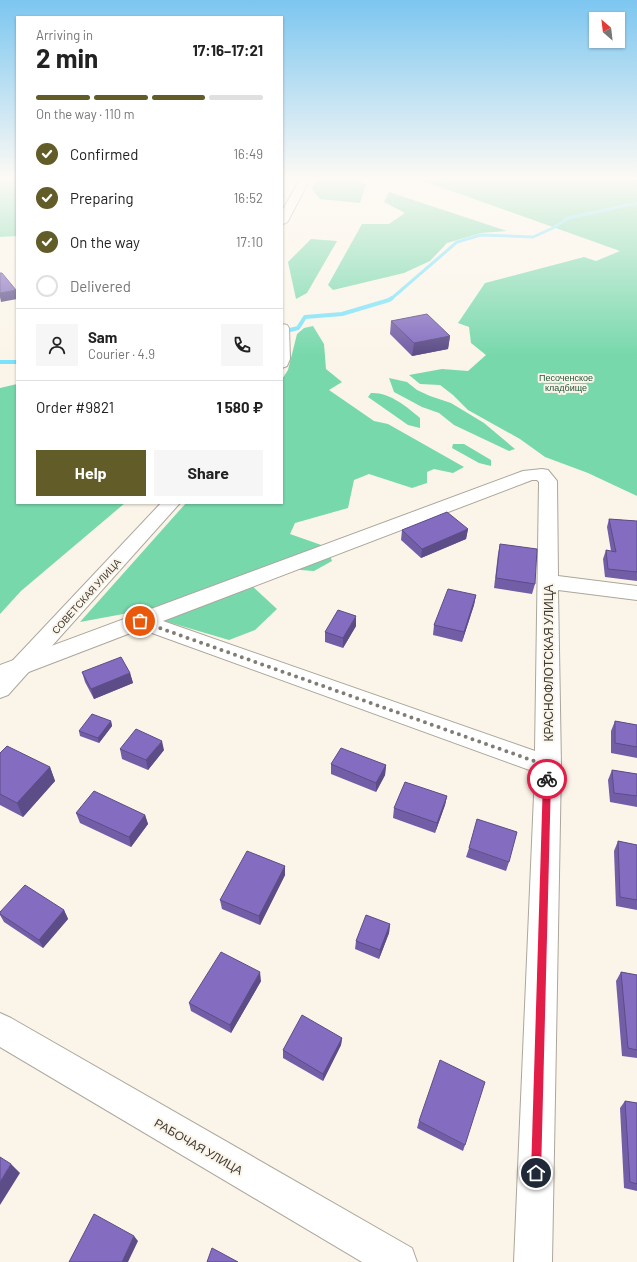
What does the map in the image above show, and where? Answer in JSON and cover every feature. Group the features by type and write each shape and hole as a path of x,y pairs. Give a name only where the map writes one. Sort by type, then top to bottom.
{"street":[{"path":"283,335 283,360"},
{"name":"КРАСНОФЛОТСКАЯ УЛИЦА","path":"140,621 529,475 542,474 548,481 548,766 533,1262"},
{"name":"СОВЕТСКАЯ УЛИЦА","path":"0,689 170,504"},
{"path":"548,582 637,593"},
{"path":"0,674 140,621 548,766"},
{"name":"РАБОЧАЯ УЛИЦА","path":"0,1029 398,1262"}],"green space":[{"path":"354,238 464,238 447,243 430,261 404,273 333,290 328,285"},
{"name":"Песоченское кладбище","path":"583,238 637,238 637,496 588,473 545,457 520,439 468,410 440,385 420,384 409,375 442,369 468,371 486,355 471,343 469,327 458,323 485,283 584,257 596,261 620,251"},
{"path":"311,239 337,241 307,293 296,299 288,262"},
{"path":"313,326 324,344 326,369 342,382 329,390 374,421 388,424 464,467 453,473 434,469 427,472 427,483 412,488 369,474 354,480 348,508 295,523 290,534 327,547 332,561 314,571 274,568 251,585 277,609 255,630 229,640 134,612 80,622 185,504 283,504 283,378 288,370 297,334 304,328"},
{"path":"389,378 407,382 417,390 451,403 484,423 515,449 509,451 454,425 439,413 422,407 394,392"},
{"path":"16,384 16,504 124,504 21,591 0,614 0,388"},
{"path":"371,393 378,393 391,397 403,405 420,418 420,428 408,425 368,397"},
{"path":"453,444 464,444 491,460 491,466 479,463 452,448"}],"building":[{"path":"0,273 2,273 16,290 0,293"},
{"path":"427,314 450,336 414,343 391,321"},
{"path":"447,512 468,529 422,549 402,530"},
{"path":"609,519 637,521 637,572 608,569 606,550 616,552"},
{"path":"500,544 537,549 535,584 496,578"},
{"path":"448,589 476,595 464,632 434,625"},
{"path":"338,610 356,616 343,638 325,632"},
{"path":"121,657 130,673 91,689 82,672"},
{"path":"92,714 111,721 98,738 79,731"},
{"path":"615,721 637,725 637,747 615,743"},
{"path":"136,729 162,741 146,760 120,749"},
{"path":"7,746 50,767 17,803 0,794 0,753"},
{"path":"341,748 386,765 376,783 331,764"},
{"path":"612,770 637,774 637,796 614,793"},
{"path":"405,782 447,796 437,823 394,808"},
{"path":"94,791 145,815 129,837 76,813"},
{"path":"477,819 517,832 509,862 469,848"},
{"path":"618,841 637,845 637,900 620,897"},
{"path":"247,851 285,866 259,916 220,900"},
{"path":"25,885 64,910 39,940 0,914 0,912"},
{"path":"366,915 390,924 380,950 356,941"},
{"path":"221,952 260,972 230,1025 189,1003"},
{"path":"621,972 637,975 637,1050 628,1048"},
{"path":"302,1015 342,1038 323,1074 283,1050"},
{"path":"440,1060 485,1082 465,1145 419,1121"},
{"path":"625,1101 637,1103 637,1184 630,1182"},
{"path":"0,1157 11,1164 0,1182"},
{"path":"94,1214 134,1236 122,1262 69,1262"},
{"path":"212,1248 238,1262 207,1262"}],"waterway":[{"path":"391,299 457,242 471,238"},
{"path":"283,332 298,328 305,317 342,314 392,298"},
{"path":"0,362 16,362"}],"way so far":[{"path":"140,621 548,766 547,779"}],"route":[{"path":"536,1173 547,779"}]}
